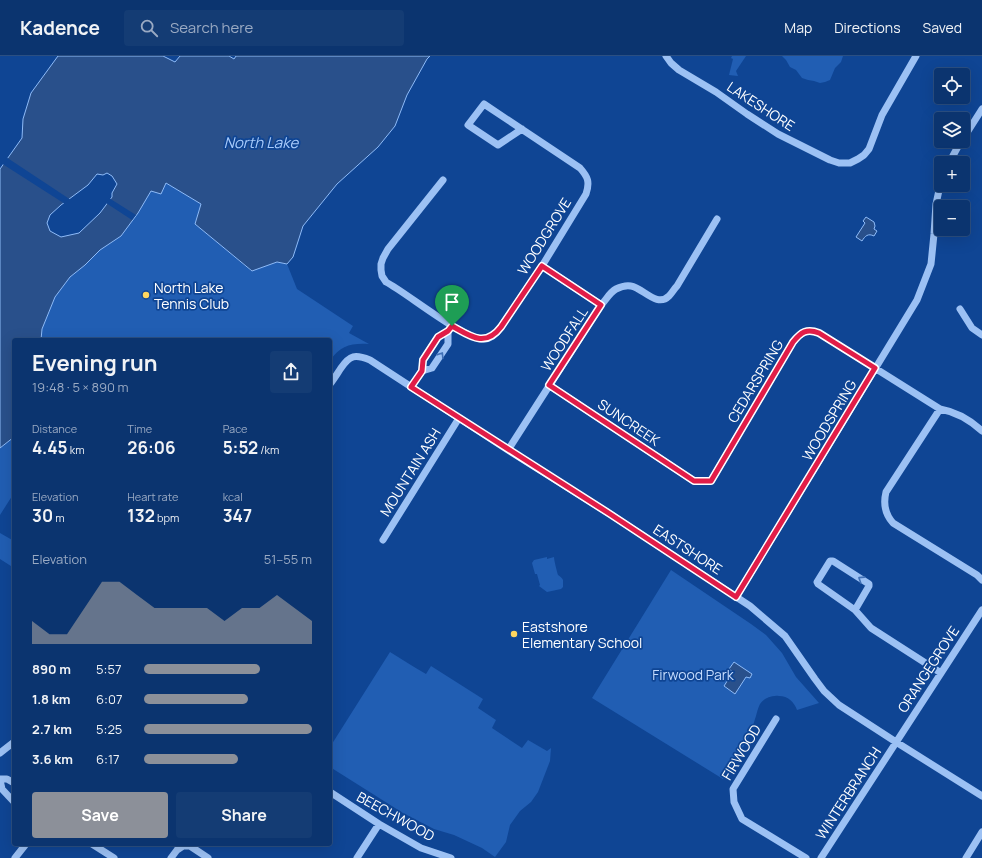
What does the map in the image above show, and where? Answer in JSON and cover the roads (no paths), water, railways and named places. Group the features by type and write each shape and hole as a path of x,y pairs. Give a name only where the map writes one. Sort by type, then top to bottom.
{"street":[{"name":"LAKESHORE","path":"666,56 679,70 716,92 778,134 839,163 850,163 864,155 882,115 916,56"},
{"name":"WOODGROVE","path":"450,328 484,339 491,338 496,334 542,266 586,194 588,182 586,175 580,168 522,129 484,104 468,125 498,145 522,129"},
{"path":"970,128 982,109"},
{"path":"443,180 388,249 380,264 382,276 386,282 450,328"},
{"name":"WOODSPRING","path":"736,597 917,300 931,264 936,204 939,192"},
{"name":"WOODFALL","path":"508,450 601,305 615,290 629,285 636,287 658,300 665,299 677,286 717,219"},
{"path":"542,266 601,305"},
{"path":"960,309 972,328 982,335"},
{"path":"422,371 432,368 448,344 450,328"},
{"path":"411,387 422,371 423,360 438,337 450,328"},
{"name":"CEDARSPRING","path":"694,481 711,481 793,342 803,332 813,331 819,333 875,368"},
{"name":"EASTSHORE","path":"332,381 346,360 353,356 370,360 750,606 785,636 824,691 839,704 982,796"},
{"path":"875,368 940,409 957,413 982,430"},
{"name":"SUNCREEK","path":"549,385 694,481"},
{"path":"940,409 886,492 885,511 893,523 977,575 982,580"},
{"name":"MOUNTAIN ASH","path":"383,540 459,418"},
{"path":"856,610 869,584 833,561 830,561 817,582 818,584 856,610 871,628 941,673"},
{"name":"ORANGEGROVE","path":"896,742 982,610"},
{"name":"FIRWOOD","path":"776,719 733,788 734,802 742,818 806,858"},
{"name":"WINTERBRANCH","path":"821,858 896,742"},
{"path":"0,753 12,744"},
{"path":"12,781 7,779 0,779 2,789 12,798"},
{"name":"BEECHWOOD","path":"332,793 378,824 421,848 451,858"},
{"path":"357,858 378,824"},
{"path":"966,858 982,832"},
{"path":"15,858 24,846"},
{"path":"95,846 114,858"},
{"path":"172,858 177,850 183,846 190,846 208,858"}],"water":[{"name":"North Lake","path":"58,56 163,56 175,62 180,56 229,56 234,59 236,56 430,56 407,95 395,126 378,147 337,184 303,226 293,257 287,264 277,262 252,271 195,224 201,204 166,183 161,194 151,191 138,213 121,236 100,250 70,277 55,297 42,329 41,338 12,338 12,439 0,448 0,169 22,138 23,119 31,93","holes":["107,173 112,176 117,184 112,193 112,197 100,213 79,233 61,237 50,231 47,223 50,215 88,185 97,174 103,175"]},
{"path":"866,217 874,222 874,229 877,231 874,236 867,236 862,241 856,237 865,223 863,221"},
{"path":"734,662 752,674 750,678 746,677 735,694 724,686 733,672 729,669"}],"place":[{"name":"North Lake Tennis Club","path":"146,295"},
{"name":"Eastshore Elementary School","path":"514,634"}],"park label":[{"name":"Firwood Park","path":"693,674"}]}
